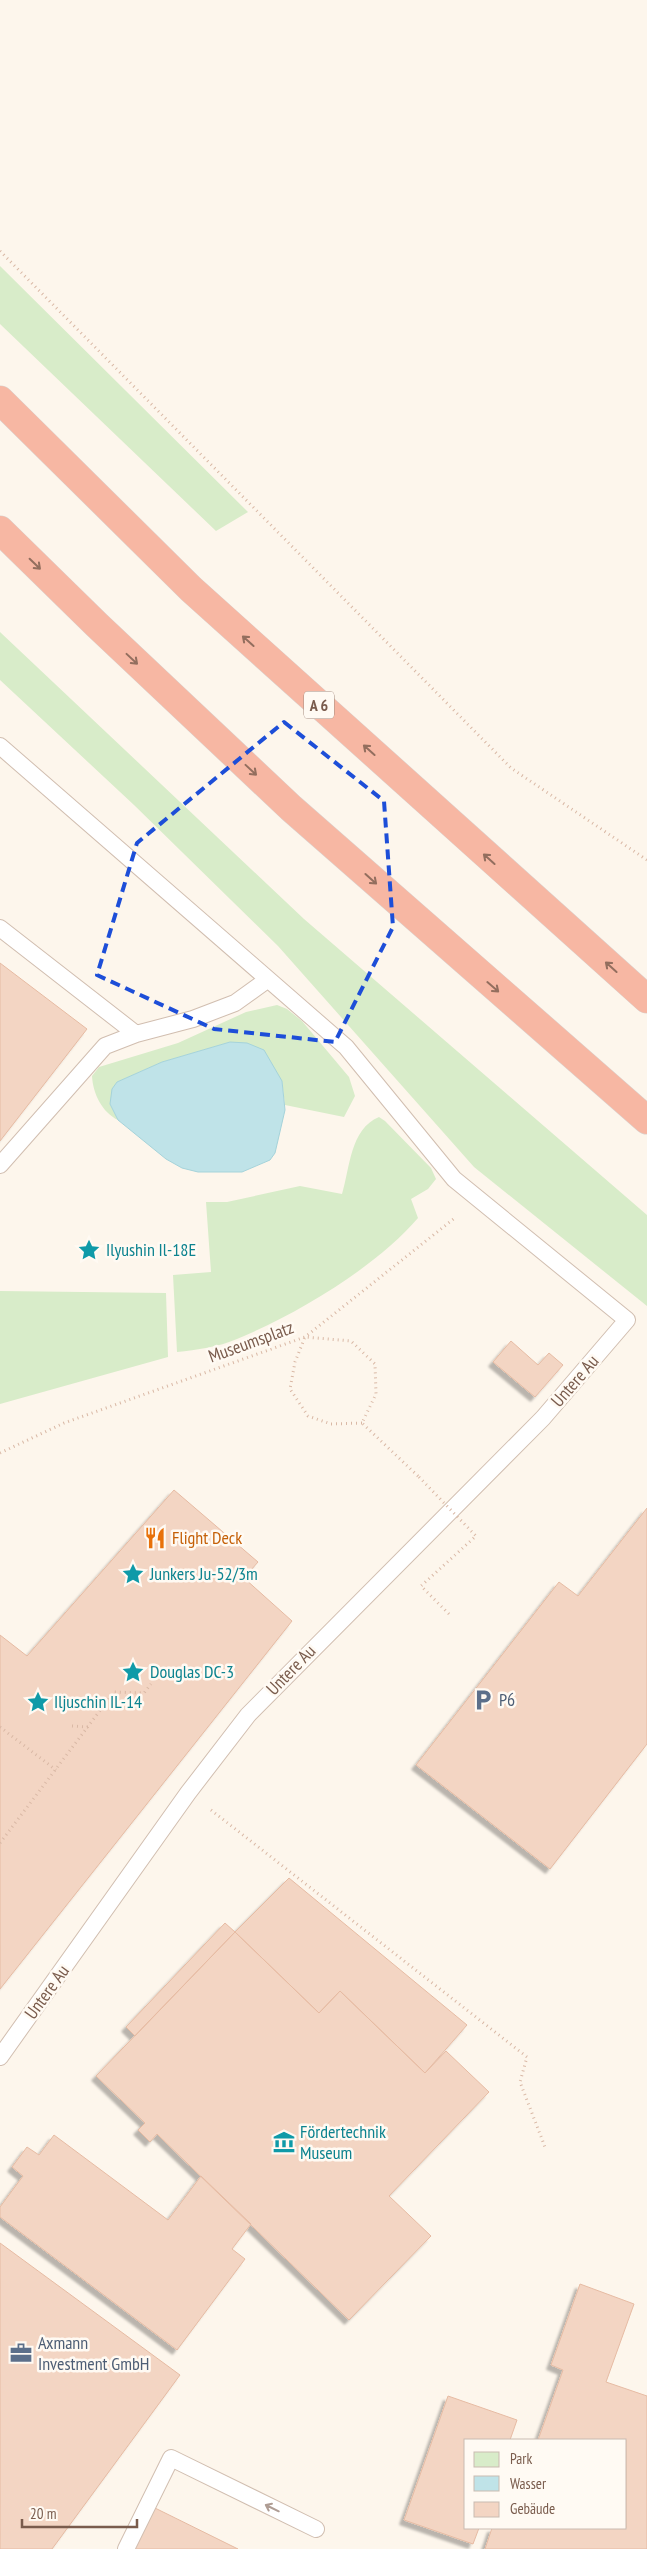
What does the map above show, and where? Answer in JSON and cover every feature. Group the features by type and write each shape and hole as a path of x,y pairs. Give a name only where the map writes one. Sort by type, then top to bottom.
{"highway":[{"name":"A 6","path":"0,400 191,589 647,999"},
{"path":"0,530 97,625 292,808 647,1120"}],"lane":[{"path":"0,746 346,1047 454,1179 478,1199"},
{"path":"0,928 136,1034"},
{"path":"0,1165 105,1046 136,1034 192,1019 235,1003 267,980"},
{"name":"Untere Au","path":"0,2057 188,1793 248,1715 543,1418 627,1320 478,1199"},
{"path":"126,2549 171,2458 316,2529"}],"path":[{"path":"0,251 511,768 647,860"},
{"name":"Museumsplatz","path":"0,1453 64,1422 305,1338 478,1199"},
{"path":"362,1423 376,1394 375,1364 351,1341 305,1338 295,1362 290,1389 308,1416 331,1424 362,1423 419,1477 476,1536 421,1586 449,1614"},
{"path":"0,1843 114,1692 144,1693 151,1684"},
{"path":"72,1726 88,1727"},
{"path":"0,1727 56,1770"},
{"path":"188,1793 527,2057 520,2082 544,2147"}],"highlighted area":[{"path":"284,722 384,801 393,927 335,1042 214,1029 97,975 137,843"}],"green space":[{"path":"0,266 248,512 216,531 0,324"},
{"path":"0,632 304,919 647,1215 647,1306 474,1167 278,946 134,805 0,680"},
{"path":"277,1005 287,1009 302,1021 349,1077 355,1096 344,1117 285,1105 282,1081 230,1042 162,1062 117,1082 110,1104 118,1120 112,1117 99,1102 92,1076 99,1067 178,1043 246,1012"},
{"path":"379,1117 431,1168 436,1179 428,1189 411,1199 418,1218 400,1237 358,1272 285,1317 230,1342 207,1348 177,1352 173,1275 211,1272 206,1202 227,1202 300,1186 342,1194 357,1140 362,1130"},
{"path":"0,1291 166,1293 168,1357 0,1404"}],"water":[{"path":"230,1042 247,1043 264,1050 282,1081 285,1110 275,1153 270,1160 242,1172 198,1172 182,1168 166,1159 118,1120 110,1104 112,1089 117,1082 162,1062"}],"building":[{"path":"0,963 87,1029 0,1141"},
{"path":"511,1341 538,1365 549,1353 563,1365 535,1397 493,1362"},
{"path":"174,1490 258,1562 244,1578 292,1621 0,1989 0,1635 27,1656"},
{"path":"647,1508 647,1744 550,1869 416,1765 559,1582 578,1596"},
{"path":"289,1878 467,2025 425,2073 340,1991 319,2013 235,1932"},
{"path":"225,1923 235,1932 135,2036 126,2027"},
{"path":"235,1932 319,2013 340,1991 425,2073 446,2051 489,2092 389,2196 431,2236 349,2320 157,2134 150,2142 138,2130 145,2123 96,2076"},
{"path":"54,2135 168,2220 201,2176 251,2224 232,2249 245,2259 177,2350 0,2217 0,2207 23,2176 12,2167 27,2147 39,2155"},
{"path":"0,2243 180,2375 52,2549 0,2549"},
{"path":"580,2284 634,2304 606,2382 647,2396 647,2549 485,2549 492,2529 627,2529 627,2439 538,2439 563,2370 551,2365"},
{"path":"448,2396 517,2420 510,2439 464,2439 464,2529 479,2529 473,2544 404,2520"},
{"path":"155,2508 238,2549 134,2549"}],"place":[{"name":"Ilyushin Il-18E","path":"89,1250"},
{"name":"Flight Deck","path":"155,1538"},
{"name":"Junkers Ju-52/3m","path":"133,1574"},
{"name":"Douglas DC-3","path":"133,1672"},
{"name":"P6","path":"483,1700"},
{"name":"Iljuschin IL-14","path":"38,1702"},
{"name":"Fördertechnik Museum","path":"284,2142"},
{"name":"Axmann Investment GmbH","path":"21,2353"}]}
